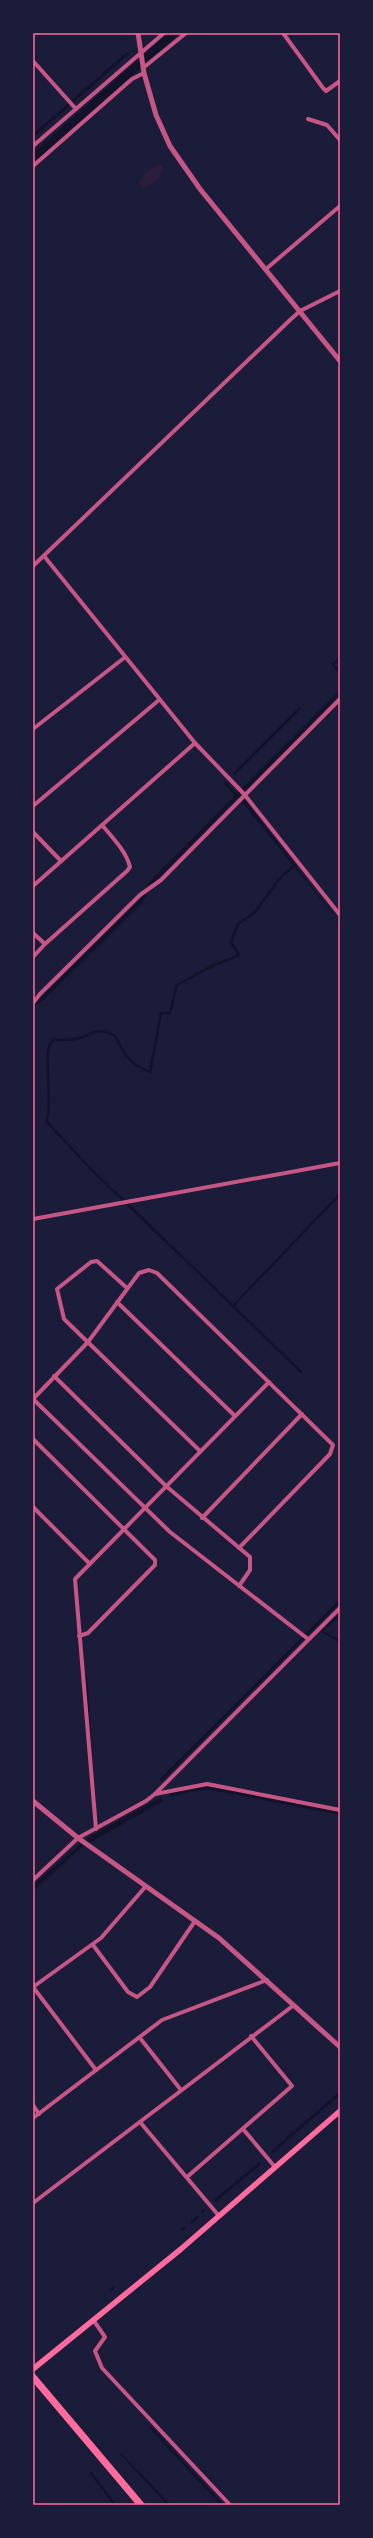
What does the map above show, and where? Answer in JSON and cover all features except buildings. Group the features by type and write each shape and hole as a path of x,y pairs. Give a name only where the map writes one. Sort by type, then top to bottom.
{"highway":[{"path":"33,2377 141,2505"}],"main road":[{"path":"33,2369 94,2321 219,2216 340,2111"}],"street":[{"path":"138,33 144,69 156,115 170,146 200,189 340,361"},
{"path":"33,146 164,33"},
{"path":"33,166 186,33"},
{"path":"283,33 326,91 340,81"},
{"path":"33,61 76,109"},
{"path":"308,119 327,126 340,140"},
{"path":"266,269 340,206"},
{"path":"33,566 300,311 340,291"},
{"path":"44,556 124,658 195,743 244,795 340,915"},
{"path":"33,729 124,658"},
{"path":"33,1003 140,895 154,886 340,699"},
{"path":"33,806 159,700"},
{"path":"33,886 195,743"},
{"path":"33,957 130,867 118,844 102,825"},
{"path":"33,832 61,861"},
{"path":"33,933 46,944"},
{"path":"33,1218 340,1163"},
{"path":"127,1288 97,1261 91,1262 57,1289 64,1319 200,1451"},
{"path":"239,1548 332,1450 330,1441 157,1273 149,1270 139,1273 88,1342 33,1399 196,1554 308,1639"},
{"path":"117,1302 234,1416"},
{"path":"54,1376 166,1486 202,1518 250,1557 252,1562 250,1570 238,1586"},
{"path":"96,1829 75,1580 124,1528 269,1382"},
{"path":"202,1518 302,1414"},
{"path":"33,1439 155,1560 155,1565 88,1633 79,1636"},
{"path":"33,1508 90,1563"},
{"path":"33,1880 78,1838 146,1801 155,1794 340,1608"},
{"path":"155,1794 207,1784 340,1810"},
{"path":"33,1801 78,1838 219,1938 340,2047"},
{"path":"96,2070 33,1987 93,1945 146,1886"},
{"path":"93,1945 128,1992 137,1997 150,1987 195,1921"},
{"path":"33,2118 162,2020 267,1980"},
{"path":"33,2203 251,2036 294,2005"},
{"path":"187,2177 292,2086 251,2036"},
{"path":"140,2038 181,2090"},
{"path":"33,2105 39,2114"},
{"path":"140,2122 219,2216"},
{"path":"243,2129 275,2167"},
{"path":"94,2321 105,2337 95,2351 102,2368 230,2505"}],"shaded area":[{"path":"168,33 180,33 33,164 33,153"},
{"path":"127,52 129,54 33,138 33,134"},
{"path":"158,165 162,166 163,170 155,182 142,188 139,183 148,170"},
{"path":"340,690 340,694 241,795 340,923 238,797 154,883 142,903 44,1000 33,1006 33,1002 41,997 139,900 151,880"},
{"path":"208,1786 340,1811 340,1815 211,1790 188,1792 170,1797 169,1793 184,1789"},
{"path":"161,1797 163,1801 82,1847 33,1891 34,1884 89,1837"},
{"path":"340,2091 340,2095 273,2153 271,2151"},
{"path":"259,2162 261,2164 216,2202 214,2200"}],"waterway":[{"path":"337,670 333,664 340,658"},
{"path":"235,773 300,708"},
{"path":"225,783 237,796"},
{"path":"233,1306 91,1169 46,1121 49,1102 48,1054 53,1040 76,1039 98,1031 103,1031 115,1036 122,1049 132,1062 150,1072 161,1013 170,1013 177,985 208,968 239,955 231,942 238,924 255,912 279,879 295,865"},
{"path":"301,1372 233,1306 340,1194"},
{"path":"161,1780 340,1601"},
{"path":"322,1630 340,1615"},
{"path":"323,1632 340,1641"},
{"path":"86,1677 90,1736"},
{"path":"192,2222 197,2217"},
{"path":"150,2427 222,2505"},
{"path":"121,2454 169,2505"},
{"path":"91,2473 115,2505"}]}
